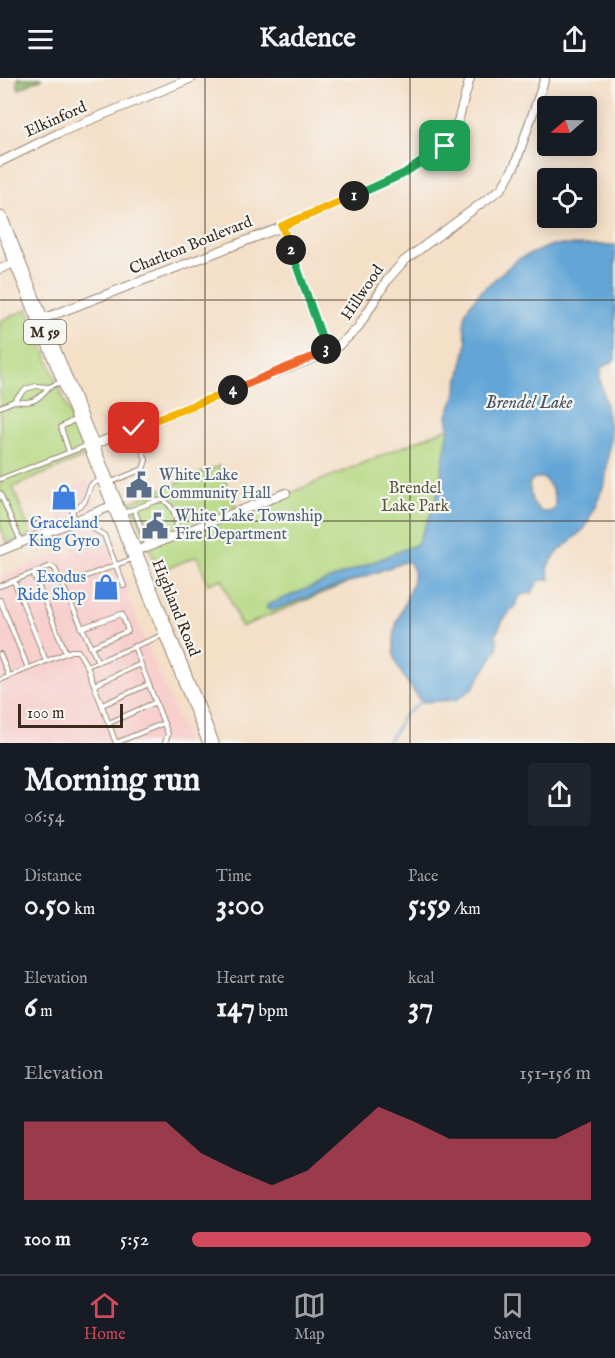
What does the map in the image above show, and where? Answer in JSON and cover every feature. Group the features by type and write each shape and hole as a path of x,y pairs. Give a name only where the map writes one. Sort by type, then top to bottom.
{"highway":[{"name":"Highland Road","path":"0,219 211,743"}],"street":[{"name":"Elkinford","path":"0,162 60,133 192,78"},
{"name":"Charlton Boulevard","path":"40,320 282,226 403,174 445,146 458,121 471,78"},
{"name":"Hillwood","path":"90,445 256,382 347,340 357,329 388,279 404,261 502,188 515,165 545,78"},
{"path":"282,226 327,351"},
{"path":"0,269 17,262"},
{"path":"134,555 148,546 286,493"},
{"path":"0,551 87,516 116,510"}],"lane":[{"path":"0,406 14,401 30,402 50,387 64,381"},
{"path":"14,401 26,388 50,387"},
{"path":"69,452 61,428 62,425 79,418"},
{"path":"75,521 72,510 86,502 91,485 143,469 146,460 134,428"},
{"path":"0,479 90,445"},
{"path":"0,493 21,543"},
{"path":"116,510 134,509 164,500 172,508 177,519 178,535"},
{"path":"134,509 148,546"},
{"path":"87,516 92,528 104,535 124,586"},
{"path":"84,577 116,565 134,555"},
{"path":"0,586 51,566 55,569 98,662"},
{"path":"33,573 66,653"},
{"path":"14,580 46,661"},
{"path":"0,600 28,668"},
{"path":"81,628 122,614 128,630 90,647"},
{"path":"87,666 166,633"},
{"path":"134,646 168,734 165,743"},
{"path":"0,680 66,653 78,651 87,666 116,743 164,723"},
{"path":"0,654 9,676"},
{"path":"94,685 141,664"},
{"path":"102,705 149,684"},
{"path":"109,723 156,702"}],"shaded area":[{"path":"87,480 131,591 126,594 186,738 186,743 0,743 0,577 54,554 72,554 50,497"}],"green space":[{"path":"18,78 43,78 19,89"},
{"path":"28,309 86,456 13,487 31,535 7,544 0,526 0,321"},
{"name":"Brendel Lake Park","path":"475,417 515,514 241,627 222,579 208,584 197,556 159,572 131,502 219,466 239,514"}],"water":[{"name":"Brendel Lake","path":"552,245 615,245 615,360 601,368 600,377 611,432 605,483 585,528 559,551 547,567 550,579 538,581 532,593 521,595 503,620 496,634 498,648 473,688 456,700 421,702 402,675 394,650 396,625 412,581 412,566 407,561 273,610 267,609 267,605 417,544 433,509 438,491 449,428 447,415 455,396 467,343 464,326 466,310 480,292 518,259","holes":["534,478 543,478 554,495 555,508 552,511 541,512 532,502 529,484"]}],"waterway":[{"path":"386,743 403,716 421,702"}],"place":[{"name":"White Lake Community Hall","path":"139,485"},
{"name":"Graceland King Gyro","path":"64,497"},
{"name":"White Lake Township Fire Department","path":"155,526"},
{"name":"Exodus Ride Shop","path":"106,587"}],"route":[{"path":"134,428 256,382 327,351 282,226 403,174 445,146"}]}
